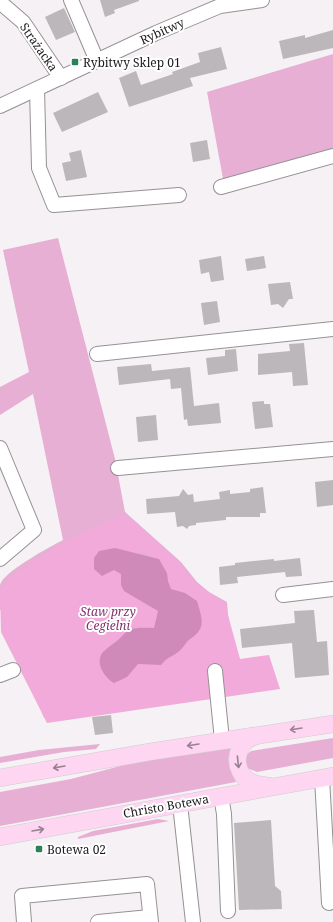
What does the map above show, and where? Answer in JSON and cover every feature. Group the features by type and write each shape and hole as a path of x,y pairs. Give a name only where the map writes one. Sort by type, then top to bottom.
{"main road":[{"path":"0,778 222,740 333,724"},
{"path":"259,735 247,739 240,748 237,759 240,770 247,779 255,784 279,786"},
{"name":"Christo Botewa","path":"0,837 328,777"}],"street":[{"name":"Strażacka","path":"0,0 1,3 23,22 61,78"},
{"path":"71,0 97,61"},
{"name":"Rybitwy","path":"0,106 156,33 220,6 262,0"},
{"path":"37,89 39,168 54,205 179,195"},
{"path":"221,187 333,156"},
{"path":"97,354 333,329"},
{"path":"0,448 34,530 0,559"},
{"path":"118,468 333,449"},
{"path":"283,595 333,589"},
{"path":"215,671 222,740"},
{"path":"328,777 329,903"},
{"path":"221,796 224,814 228,911"},
{"path":"180,804 193,922"},
{"path":"24,922 22,896 147,884 151,920 98,922"}],"green space":[{"path":"333,54 333,154 224,184 207,92"},
{"name":"Staw przy Cegielni","path":"58,238 115,459 125,512 181,562 197,582 209,592 227,602 234,689 44,718 3,610 0,610 0,585 3,579 18,566 63,540 33,394 0,415 0,387 29,372 3,250"},
{"name":"Staw przy Cegielni","path":"125,514 179,562 190,578 225,604 240,659 269,655 280,689 47,723 1,632 0,591 8,579 63,542","holes":["143,549 165,569 159,602 149,607 124,591 126,567"]},
{"path":"333,738 333,758 257,772 247,768 245,756 251,751"},
{"path":"100,744 96,749 64,752 0,763 0,757 39,750"},
{"path":"231,747 229,765 236,782 0,826 0,792 71,779 143,760"},
{"path":"158,819 169,821 78,839 78,837 93,831"}],"shaded area":[{"path":"115,548 159,559 167,573 171,589 185,593 197,601 202,623 199,631 180,651 167,659 161,665 138,664 127,677 114,683 107,678 100,665 103,652 129,630 138,628 154,628 158,611 124,591 121,585 121,574 114,570 102,576 94,569 94,558 99,551"}],"building":[{"path":"100,0 139,1 114,10 115,13 105,17"},
{"path":"64,8 75,32 56,40 45,17"},
{"path":"333,30 333,48 283,59 279,41 305,35 305,38"},
{"path":"221,47 227,69 190,78 193,86 129,107 119,78 136,71 141,85 173,74 172,72 200,62 198,53"},
{"path":"98,92 108,112 62,132 53,113"},
{"path":"207,140 210,159 193,162 190,143"},
{"path":"81,150 87,177 66,181 62,163 71,161 69,153"},
{"path":"221,256 224,280 211,282 209,272 201,274 199,260"},
{"path":"264,256 266,268 247,271 245,259"},
{"path":"290,282 293,299 289,299 283,308 278,304 271,305 268,284"},
{"path":"217,301 220,322 204,325 201,303"},
{"path":"304,343 308,385 293,386 292,372 258,375 258,354 290,351 289,344"},
{"path":"236,349 238,371 208,375 206,358 225,356 225,350"},
{"path":"151,364 152,371 190,367 194,406 219,403 221,423 188,426 187,419 184,420 181,388 171,389 170,379 119,385 117,367"},
{"path":"264,401 264,404 270,404 273,427 255,429 252,402"},
{"path":"156,415 158,440 138,442 136,417"},
{"path":"333,480 333,505 317,507 315,482"},
{"path":"263,487 266,513 260,513 260,517 226,517 226,520 196,523 196,525 189,526 187,529 183,526 177,527 175,512 147,514 146,499 179,496 183,489 188,495 193,494 194,502 220,499 219,492 230,490 230,494 250,492 250,489"},
{"path":"300,558 302,576 286,577 285,572 237,577 238,583 220,585 219,567 235,565 235,563"},
{"path":"314,610 317,642 327,641 329,675 295,678 292,643 242,648 240,629 295,623 294,611"},
{"path":"111,715 113,733 95,735 92,717"},
{"path":"271,820 275,886 281,891 282,909 239,910 234,823"}],"place":[{"name":"Rybitwy Sklep 01","path":"75,62"},
{"name":"Botewa 02","path":"39,849"}]}
